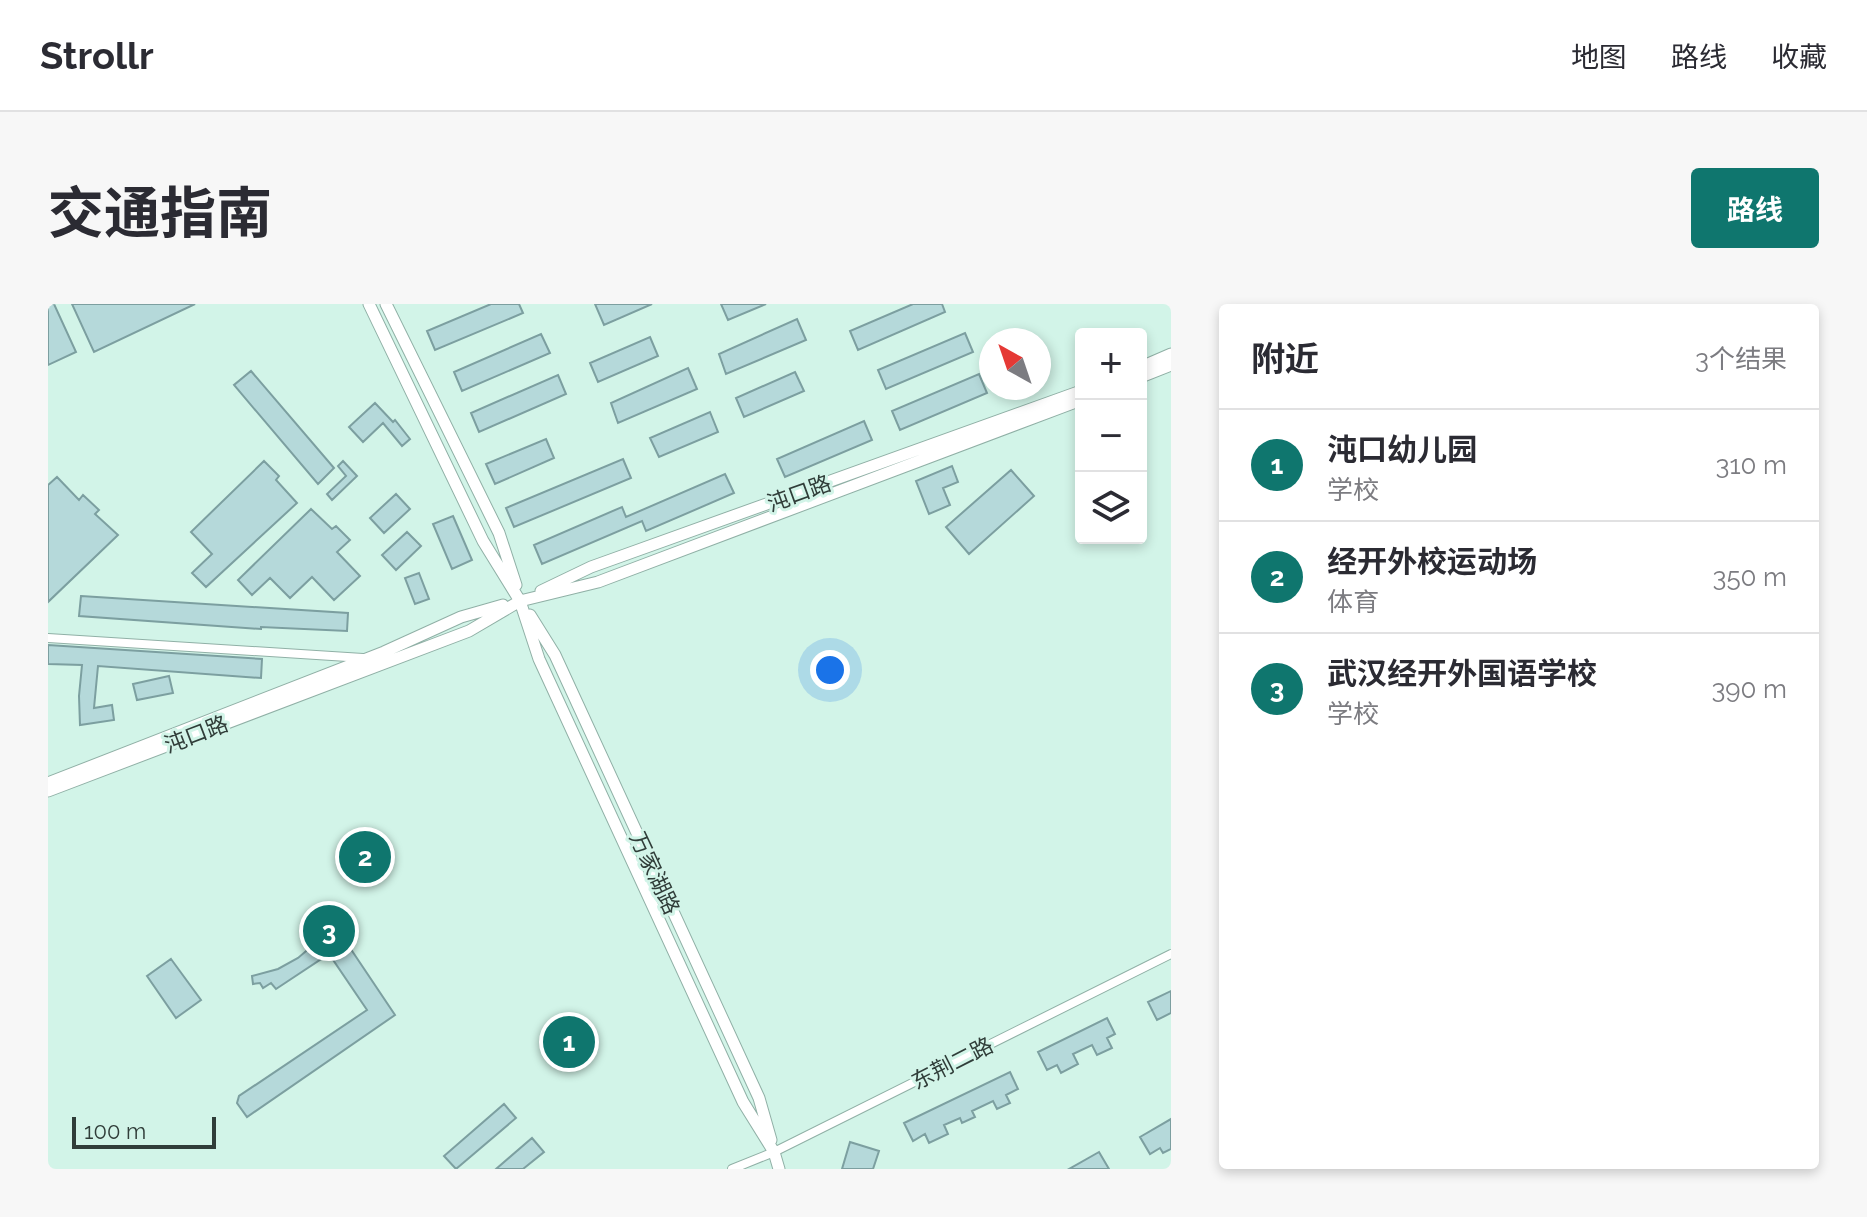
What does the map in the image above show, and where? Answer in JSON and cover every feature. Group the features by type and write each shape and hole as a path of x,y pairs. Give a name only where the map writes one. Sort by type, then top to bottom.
{"main road":[{"name":"万家湖路","path":"369,304 483,541 520,601"},
{"name":"万家湖路","path":"386,304 499,533 539,659 552,688 743,1102 785,1169"},
{"path":"1147,364 1171,354"},
{"path":"1147,375 1171,365"},
{"name":"沌口路","path":"48,783 365,663 469,631 520,601 591,567 1075,393"},
{"name":"沌口路","path":"520,601 598,582 1075,402"},
{"name":"沌口路","path":"48,791 365,663"},
{"name":"万家湖路","path":"774,1152 779,1169"}],"street":[{"path":"48,638 365,663"},
{"name":"东荆二路","path":"732,1169 774,1152 1171,954"}],"building":[{"path":"48,304 54,304 76,352 48,365"},
{"path":"72,304 195,304 94,352"},
{"path":"491,304 519,304 523,313 435,350 427,331"},
{"path":"595,304 652,304 604,325"},
{"path":"721,304 766,304 728,320"},
{"path":"913,304 942,304 945,312 858,350 850,331"},
{"path":"797,319 806,340 726,374 719,354"},
{"path":"965,333 973,352 886,389 878,370"},
{"path":"541,334 550,353 462,391 454,372"},
{"path":"650,337 658,356 598,382 590,363"},
{"path":"688,368 697,389 618,423 611,403"},
{"path":"251,371 334,468 318,484 234,385"},
{"path":"795,372 804,391 744,417 736,398"},
{"path":"979,374 979,396 900,430 892,411"},
{"path":"558,375 566,394 479,432 471,413"},
{"path":"375,403 393,422 395,420 410,439 402,446 383,423 363,442 349,427"},
{"path":"710,412 718,432 659,457 650,438"},
{"path":"864,421 872,440 785,477 777,459"},
{"path":"546,439 554,458 495,484 486,464"},
{"path":"623,459 631,478 514,527 506,508"},
{"path":"264,461 279,476 276,480 297,503 206,587 192,573 212,554 191,532"},
{"path":"343,461 357,476 332,500 327,494 346,476 338,466"},
{"path":"952,466 958,482 943,488 950,505 929,514 916,481"},
{"path":"1011,470 1034,496 969,554 946,527"},
{"path":"725,474 734,493 646,531 642,521 542,564 534,545 622,507 626,517"},
{"path":"57,477 79,500 83,495 99,510 95,514 118,535 48,602 48,485"},
{"path":"396,494 410,509 384,533 370,518"},
{"path":"311,509 332,529 336,526 350,540 337,552 360,576 334,600 312,577 290,598 270,578 252,595 238,580"},
{"path":"453,516 472,560 452,569 433,524"},
{"path":"407,532 421,546 396,570 382,555"},
{"path":"419,573 429,599 415,604 405,578"},
{"path":"81,596 348,613 347,631 261,629 79,616"},
{"path":"48,645 262,659 261,678 98,666 94,708 112,705 114,720 80,725 82,665 48,664"},
{"path":"169,676 173,693 137,700 133,684"},
{"path":"332,921 395,1015 247,1117 237,1103 239,1096 367,1010 329,954 276,989 271,983 263,988 260,983 253,984 252,976 278,969 298,958 319,940"},
{"path":"171,959 201,1000 176,1018 147,976"},
{"path":"1171,991 1171,1013 1157,1020 1148,1002"},
{"path":"1107,1018 1115,1034 1107,1038 1112,1048 1097,1055 1092,1045 1073,1054 1078,1064 1061,1073 1057,1065 1047,1070 1038,1052"},
{"path":"1010,1072 1018,1089 1006,1095 1010,1103 997,1109 993,1101 972,1111 975,1117 962,1123 960,1118 944,1125 948,1134 929,1143 925,1134 913,1141 904,1123"},
{"path":"504,1104 516,1118 456,1169 444,1156"},
{"path":"1171,1119 1171,1149 1163,1153 1160,1148 1150,1154 1140,1137"},
{"path":"532,1138 544,1152 523,1169 496,1169"},
{"path":"850,1142 879,1151 873,1169 842,1169"},
{"path":"1099,1152 1109,1169 1069,1169"}],"place":[{"name":"经开外校运动场","path":"365,857"},
{"name":"武汉经开外国语学校","path":"329,931"},
{"name":"沌口幼儿园","path":"569,1042"}]}
